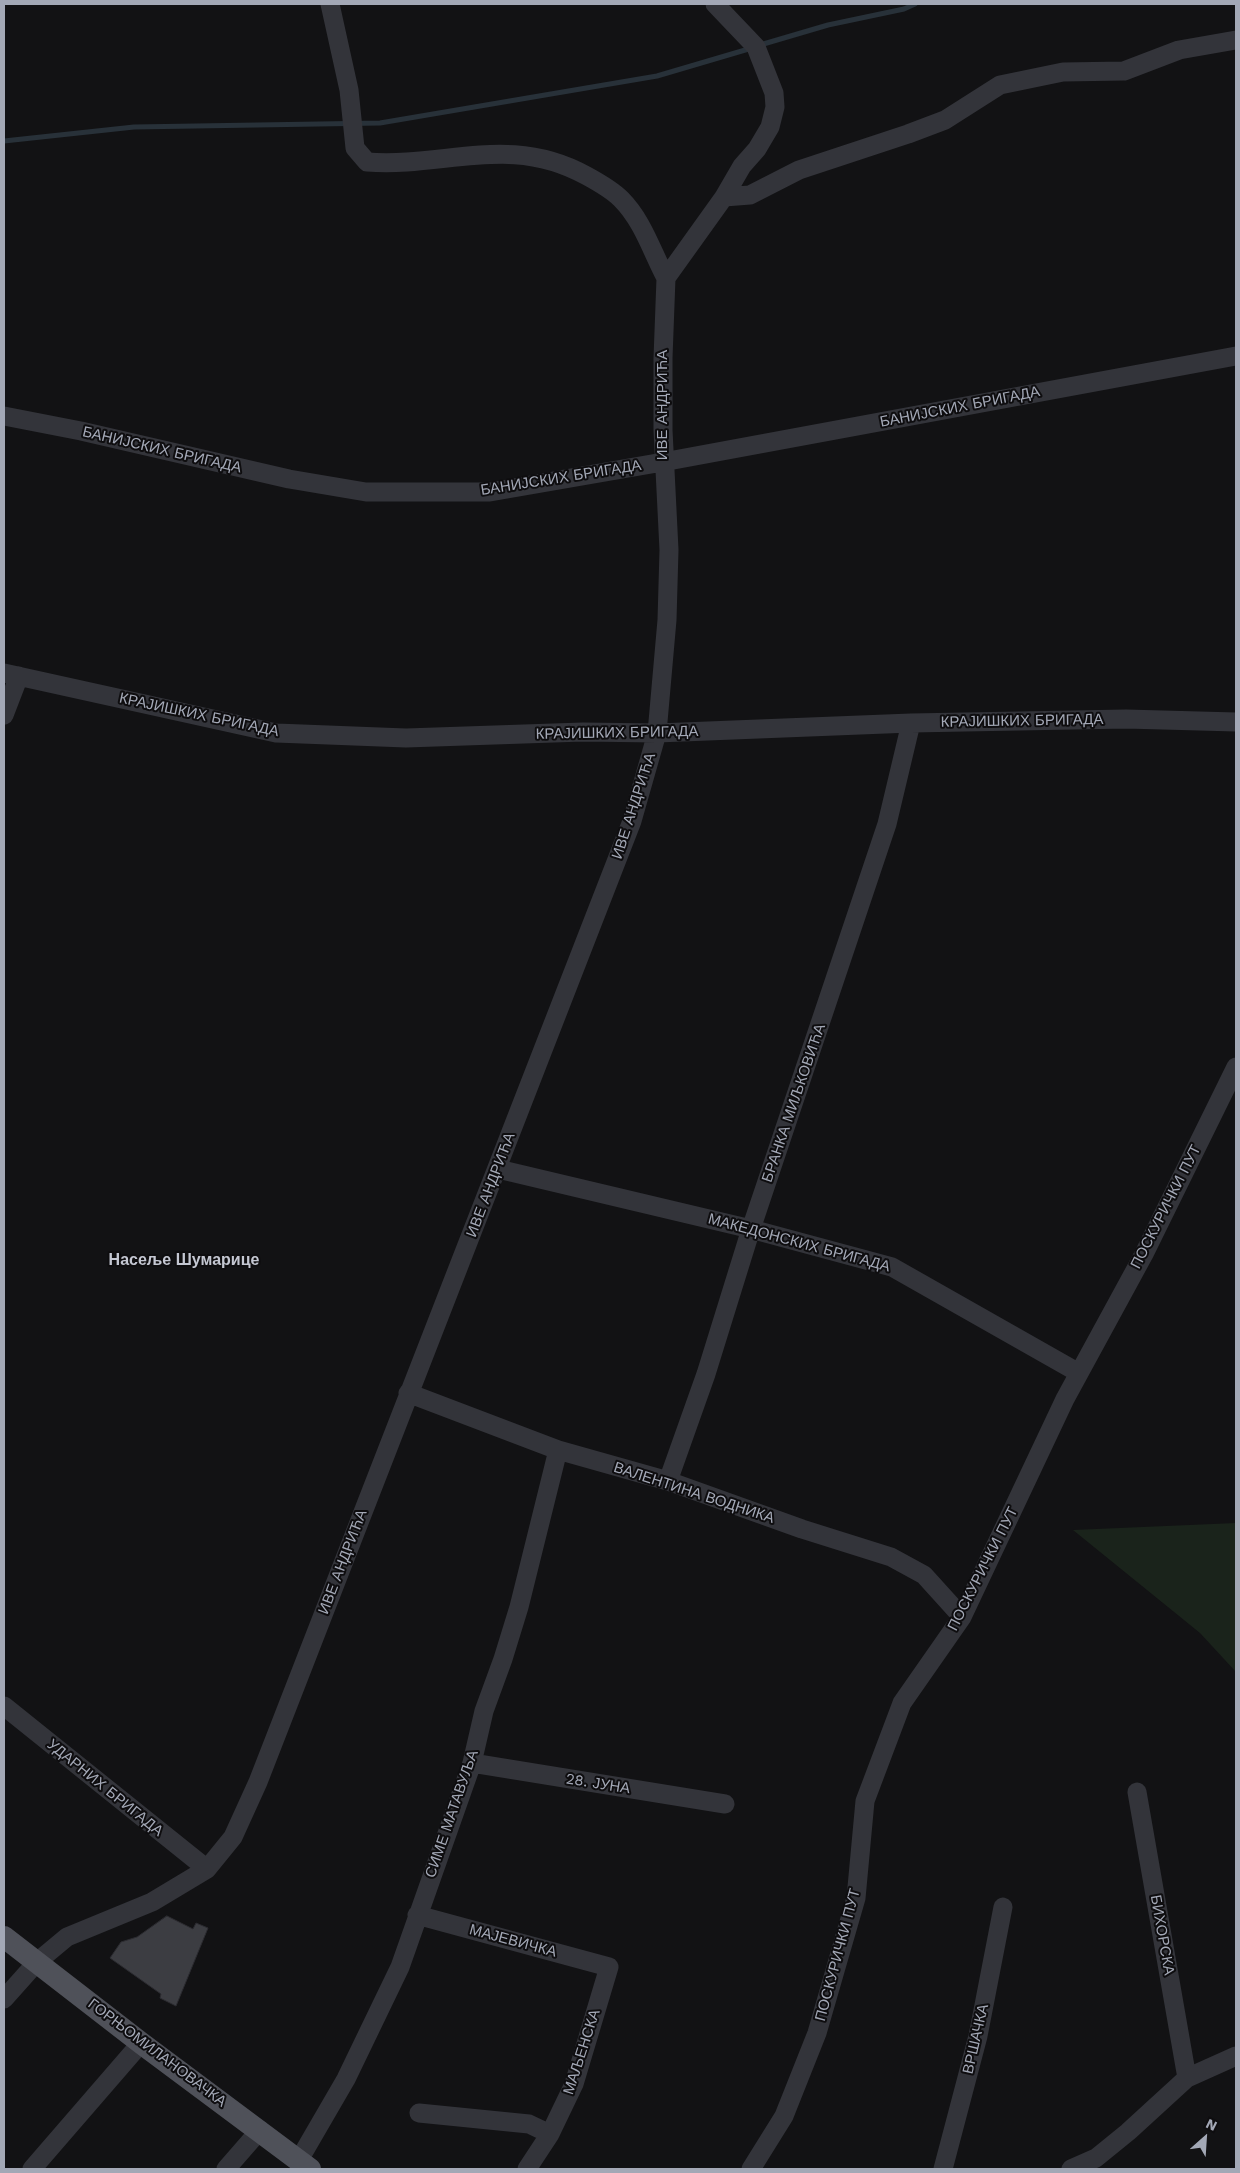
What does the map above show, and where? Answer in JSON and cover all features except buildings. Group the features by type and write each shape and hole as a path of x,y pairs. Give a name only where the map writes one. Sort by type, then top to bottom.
{"main road":[{"name":"ГОРЊОМИЛАНОВАЧКА","path":"4,1937 141,2043 305,2165"}],"street":[{"name":"ИВЕ АНДРИЋА","path":"4,1999 37,1962 67,1937 152,1902 207,1869 233,1837 258,1782 632,821 657,734 667,620 669,550 663,462 663,358 666,278 643,230 621,199 597,181 568,165 544,158 483,153 393,164 367,162 355,148 354,127 330,4"},
{"path":"666,278 724,197 742,166 757,149 770,128 775,107 774,93 752,42 715,4"},
{"path":"724,197 750,195 799,170 945,120 1000,85 1063,72 1124,71 1178,50 1236,40"},
{"name":"БАНИЈСКИХ БРИГАДА","path":"4,416 81,431 289,479 366,492 490,492 919,416 1058,388 1236,356"},
{"path":"4,715 11,674"},
{"name":"КРАЈИШКИХ БРИГАДА","path":"11,674 276,733 406,738 583,732 657,734 911,723 1126,719 1236,722"},
{"name":"БРАНКА МИЉКОВИЋА","path":"668,1481 706,1374 751,1229 887,824 911,723"},
{"name":"ПОСКУРИЧКИ ПУТ","path":"751,2169 784,2116 817,2033 856,1898 865,1801 902,1703 962,1617 1065,1399 1144,1254 1236,1067"},
{"name":"МАКЕДОНСКИХ БРИГАДА","path":"498,1169 751,1229 892,1267 1079,1373"},
{"name":"ВАЛЕНТИНА ВОДНИКА","path":"408,1393 558,1450 668,1481 802,1529 891,1557 924,1575 962,1617"},
{"name":"СИМЕ МАТАВУЉА","path":"305,2165 396,1976 472,1763 484,1711 519,1607 558,1450"},
{"name":"УДАРНИХ БРИГАДА","path":"4,1706 207,1869"},
{"name":"28. ЈУНА","path":"472,1763 725,1804"},
{"name":"БИХОРСКА","path":"1137,1792 1187,2078"},
{"name":"ВРШАЧКА","path":"943,2169 978,2036 1003,1907"},
{"name":"МАЈЕВИЧКА","path":"417,1915 609,1967"},
{"name":"МАЉЕНСКА","path":"527,2169 550,2134 574,2084 609,1967"},
{"path":"32,2169 141,2043"},
{"path":"1071,2169 1096,2158 1128,2132 1187,2078 1236,2056"},
{"path":"419,2113 529,2124 550,2134"},
{"path":"226,2169 260,2130"}],"shaded area":[{"path":"1236,1523 1236,1672 1200,1633 1073,1530"}],"waterway":[{"path":"760,45 828,25 904,9 915,4"},
{"path":"4,141 134,127 380,123 657,76 752,48"}],"district":[{"name":"Насеље Шумарице","path":"184,1260"}]}
